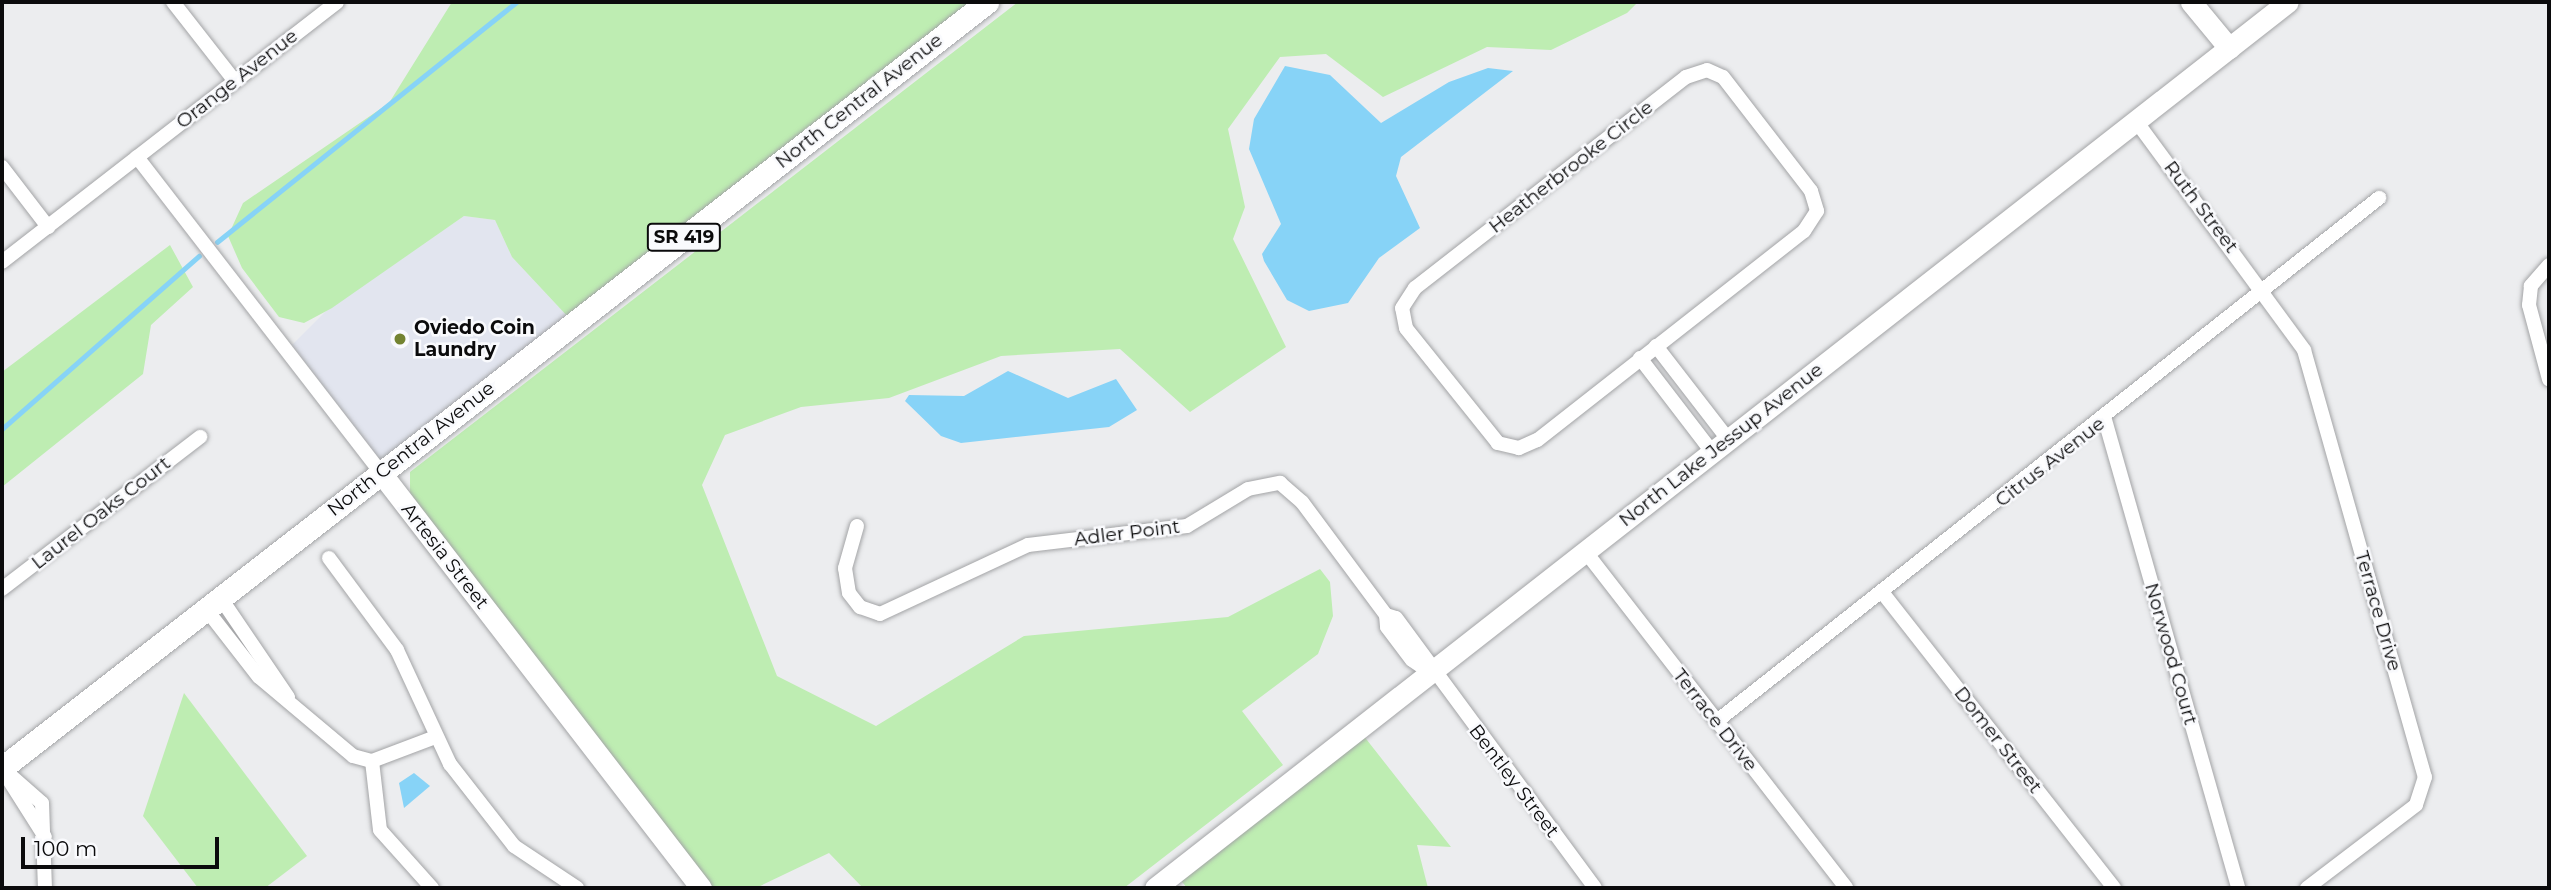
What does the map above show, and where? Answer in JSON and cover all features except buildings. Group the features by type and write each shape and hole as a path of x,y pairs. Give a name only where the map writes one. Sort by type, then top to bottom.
{"main road":[{"name":"North Central Avenue","path":"2,767 987,2"}],"street":[{"path":"173,2 233,80"},
{"name":"Orange Avenue","path":"2,262 233,80 337,2"},
{"path":"2191,2 2229,48"},
{"name":"North Lake Jessup Avenue","path":"1155,888 1433,674 1585,551 2288,2"},
{"name":"Heatherbrooke Circle","path":"1707,70 1723,77 1811,191 1817,211 1804,231 1640,358 1519,448 1498,443 1406,328 1402,308 1415,288 1686,77 1707,70"},
{"name":"Ruth Street","path":"2136,121 2266,293"},
{"name":"Artesia Street","path":"137,157 701,888"},
{"path":"2,167 48,227"},
{"name":"Citrus Avenue","path":"1717,721 2266,293 2379,198"},
{"path":"2549,265 2531,286 2529,306 2549,379"},
{"name":"Terrace Drive","path":"2266,293 2304,350 2425,777 2416,805 2306,888"},
{"path":"1656,346 1689,388 1720,445"},
{"path":"1640,358 1673,401 1720,445"},
{"path":"1673,401 1689,388"},
{"name":"Norwood Court","path":"2105,420 2238,888"},
{"name":"Laurel Oaks Court","path":"2,589 200,437"},
{"name":"Adler Point","path":"857,526 845,568 849,593 860,607 880,614 1028,545 1187,526 1248,489 1280,483 1302,502 1386,615 1396,618 1433,674"},
{"name":"Terrace Drive","path":"1585,551 1846,888"},
{"path":"329,558 397,649 433,738 514,846 577,888"},
{"name":"Domer Street","path":"1882,592 2114,888"},
{"path":"213,603 260,677 328,739 372,761 433,738"},
{"name":"Bentley Street","path":"1433,674 1595,888"},
{"path":"372,761 380,830 432,888"},
{"path":"2,767 46,838 45,888"}],"shaded area":[{"path":"464,216 495,220 512,257 569,318 382,463 292,345 325,312"}],"green space":[{"path":"452,2 976,2 569,318 512,257 495,220 464,216 332,308 304,323 279,317 242,268 228,236 243,203 389,103"},
{"path":"1018,2 1638,2 1627,13 1551,50 1487,47 1383,97 1326,54 1280,57 1228,129 1245,207 1233,239 1286,347 1190,412 1120,349 1001,356 889,398 801,407 725,435 702,485 777,676 876,726 1024,636 1228,617 1320,569 1330,582 1333,616 1318,654 1242,711 1283,765 1124,888 863,888 829,853 756,888 711,888 410,493 410,472"},
{"path":"170,245 193,287 151,325 143,374 2,487 2,372"},
{"path":"184,693 307,856 265,888 198,888 143,816"},
{"path":"1363,735 1451,847 1417,845 1428,888 1187,888 1179,878"}],"water":[{"path":"1285,66 1330,75 1381,123 1449,82 1488,68 1513,71 1401,157 1396,176 1420,228 1379,258 1348,303 1309,311 1287,300 1264,261 1262,254 1281,224 1249,149 1254,119"},
{"path":"1008,371 1068,398 1116,379 1137,410 1109,427 961,443 941,436 905,401 909,395 964,396"},
{"path":"414,773 430,786 404,808 399,783"}],"waterway":[{"path":"217,242 517,2"},
{"path":"2,429 199,256"}],"place":[{"name":"Oviedo Coin Laundry","path":"400,339"}]}
